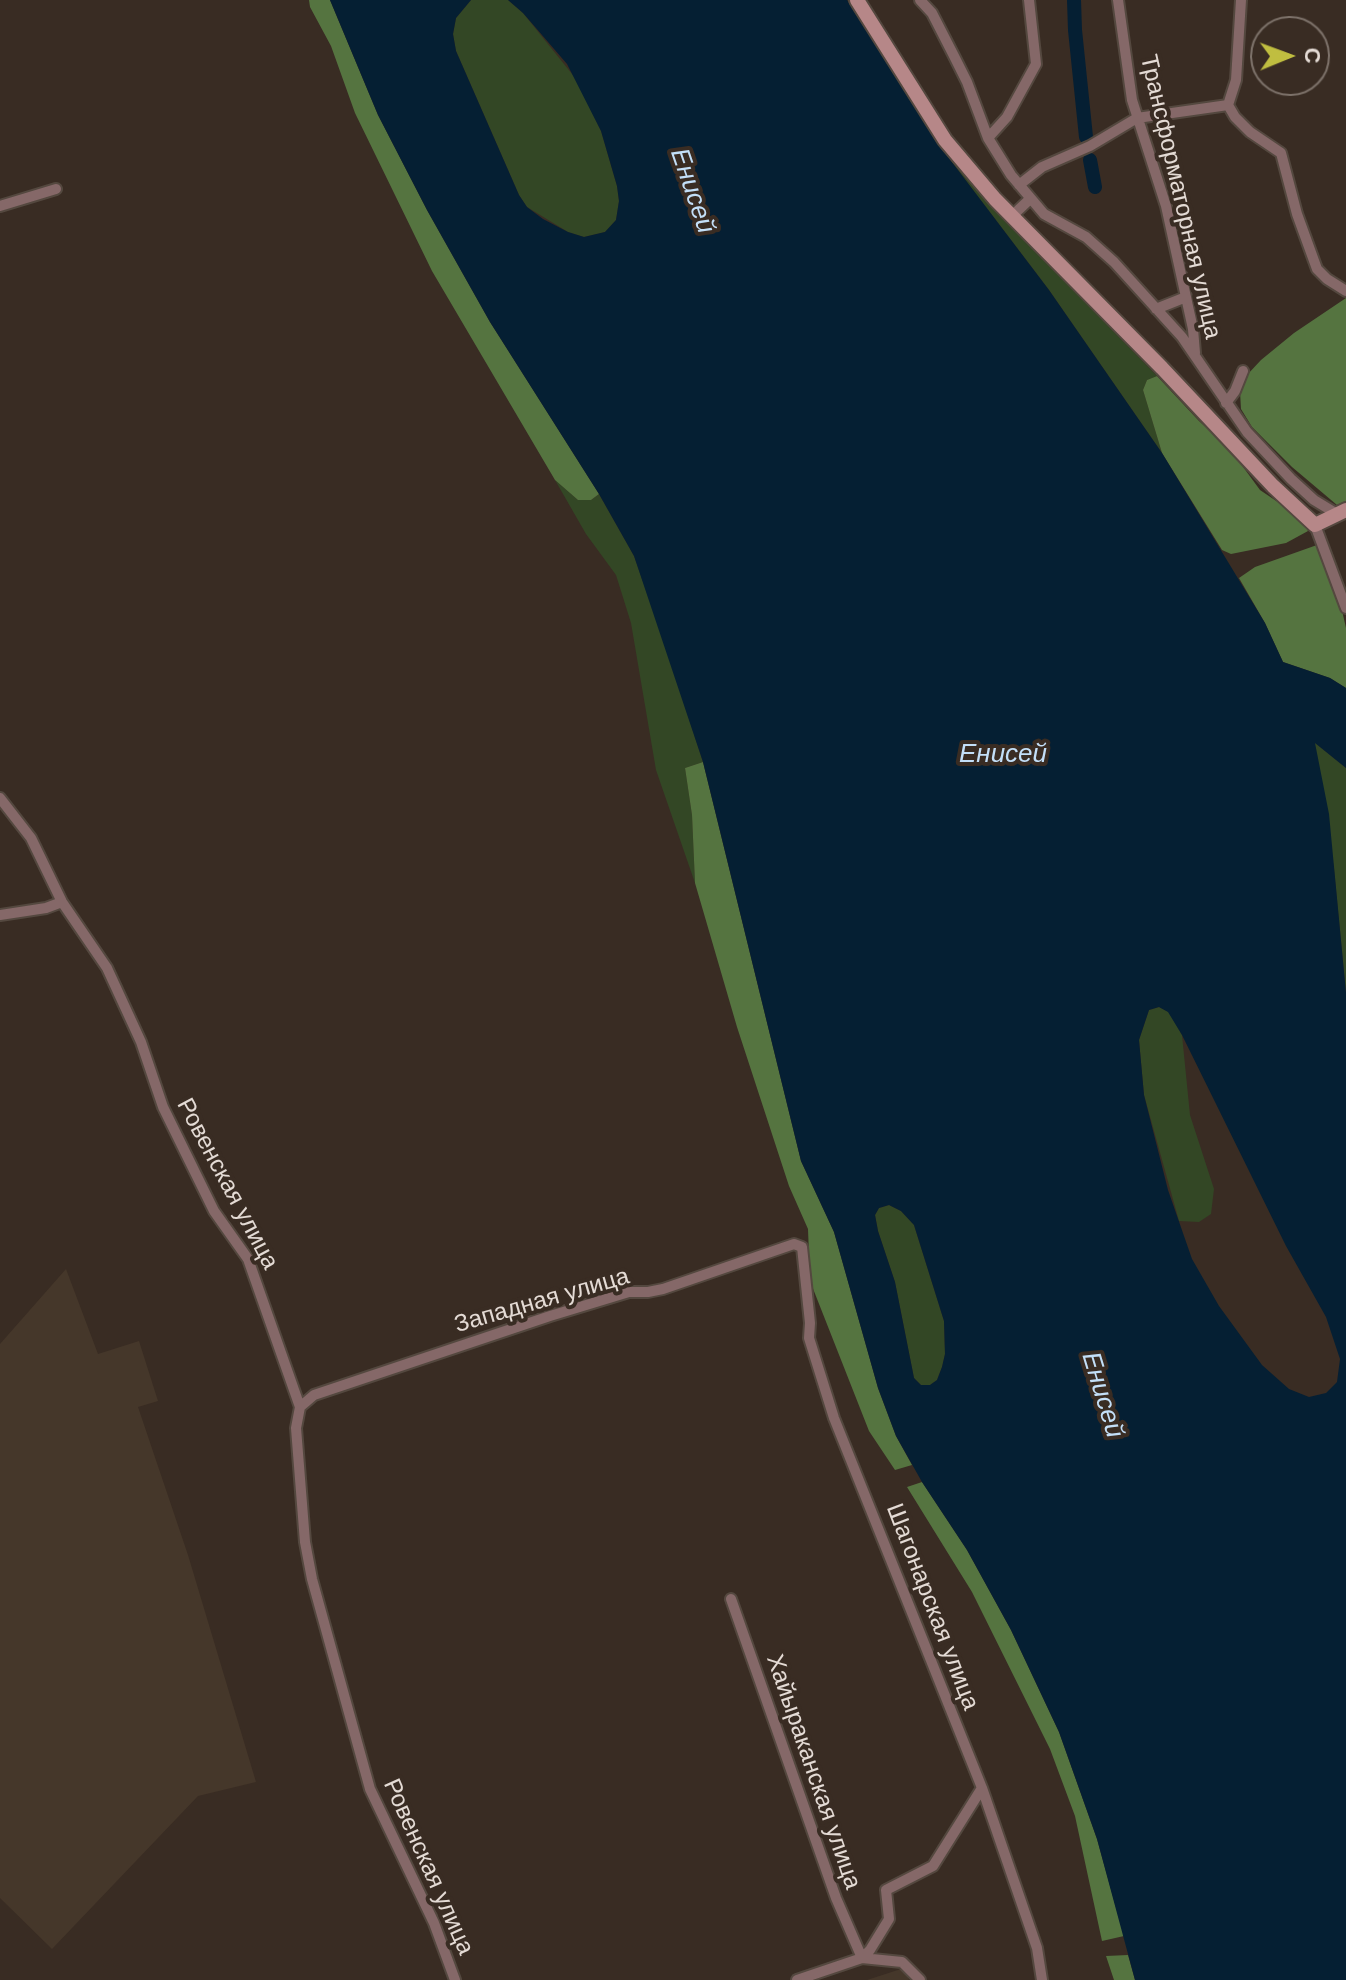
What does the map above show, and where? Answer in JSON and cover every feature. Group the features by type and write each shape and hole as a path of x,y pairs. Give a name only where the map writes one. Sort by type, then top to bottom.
{"street":[{"path":"857,0 945,140 968,169 1273,486 1315,525 1346,608"},
{"path":"920,0 932,13 967,82 988,138 1030,199 1044,214 1086,237 1114,262 1195,355 1247,432 1314,500 1341,512"},
{"path":"988,138 1007,117 1036,64 1029,0"},
{"name":"Трансформаторная улица","path":"1118,0 1137,118 1162,193 1186,297 1195,355"},
{"path":"1241,0 1236,80 1228,105 1250,132 1281,153 1297,214 1317,269 1346,291"},
{"path":"1019,185 1042,167 1090,146 1137,118 1228,105"},
{"path":"0,206 56,189"},
{"path":"1012,216 1030,199"},
{"path":"1156,309 1186,297"},
{"path":"1226,403 1243,371"},
{"path":"1315,525 1341,512"},
{"name":"Ровенская улица","path":"0,798 31,838 62,902 107,968 141,1042 163,1107 192,1169 214,1211 248,1259 300,1407 296,1428 301,1511 316,1594 370,1789 434,1923 455,1980"},
{"path":"0,915 46,908 62,902"},
{"name":"Западная улица","path":"300,1407 314,1395 550,1316 629,1292 663,1289 794,1244 800,1246"},
{"name":"Шагонарская улица","path":"800,1246 810,1323 809,1338 834,1418 982,1788 1037,1948 1042,1980"},
{"name":"Хайыраканская улица","path":"731,1599 836,1898 862,1958"},
{"path":"862,1958 886,1929 889,1919 886,1890 933,1866 982,1788"},
{"path":"797,1980 862,1958 902,1962 920,1980"}],"shaded area":[{"path":"66,1269 98,1354 139,1341 158,1401 138,1407 188,1555 256,1782 198,1796 52,1949 0,1898 0,1344"},
{"path":"904,1968 909,1980 867,1980"}],"green space":[{"path":"309,0 330,0 378,115 427,210 490,322 599,494 591,500 578,500 555,480 432,271 355,113 331,46"},
{"path":"471,0 508,0 523,13 576,79 601,131 617,186 619,201 616,220 605,232 584,237 568,232 527,207 519,195 456,51 453,34 456,18"},
{"path":"942,149 1001,215 1157,376 1147,380 1143,390 1162,453 1049,290"},
{"path":"1346,298 1346,501 1337,505 1292,467 1252,427 1241,409 1240,391 1247,375 1261,360"},
{"path":"1157,376 1230,449 1260,490 1303,519 1308,531 1286,543 1231,554 1222,550 1162,453 1143,390 1147,380"},
{"path":"555,480 578,500 591,500 599,494 634,556 660,629 703,762 685,768 692,815 695,883 656,770 631,623 616,575 586,534"},
{"path":"1317,545 1341,606 1346,628 1346,688 1330,678 1283,662 1239,578 1255,567"},
{"path":"1314,742 1346,768 1346,993 1334,869"},
{"path":"703,762 801,1161 834,1232 878,1388 896,1436 912,1465 895,1470 869,1431 810,1281 808,1229 789,1186 737,1027 695,883 692,815 685,768"},
{"path":"1159,1007 1169,1012 1182,1035 1190,1115 1214,1189 1211,1214 1199,1222 1179,1221 1144,1095 1139,1040 1149,1010"},
{"path":"889,1205 901,1211 914,1225 944,1321 945,1354 937,1380 930,1385 921,1385 914,1378 895,1282 878,1231 875,1215 879,1208"},
{"path":"922,1482 967,1550 1011,1630 1059,1732 1097,1839 1124,1936 1102,1941 1075,1816 1050,1749 972,1592 907,1487"},
{"path":"1128,1955 1135,1980 1114,1980 1106,1956"}],"water":[{"name":"Енисей","path":"330,0 471,0 456,18 453,34 456,51 519,195 527,207 568,232 584,237 605,232 616,220 619,201 601,131 567,64 508,0 847,0 942,149 1049,290 1162,453 1265,623 1283,662 1330,678 1346,688 1346,768 1315,743 1329,814 1346,993 1346,1980 1135,1980 1097,1839 1059,1732 1011,1630 967,1550 896,1436 878,1388 834,1232 801,1161 703,762 634,556 599,494 490,322 378,115","holes":["1159,1007 1168,1012 1182,1035 1286,1246 1326,1317 1340,1359 1337,1382 1326,1393 1309,1397 1289,1389 1262,1365 1219,1306 1192,1259 1168,1190 1144,1095 1139,1040 1149,1010","889,1205 901,1211 914,1225 944,1321 945,1354 937,1380 930,1385 921,1385 914,1378 895,1282 878,1231 875,1215 879,1208"]}],"waterway":[{"path":"1074,0 1086,137"},
{"path":"1090,160 1095,187"}]}
